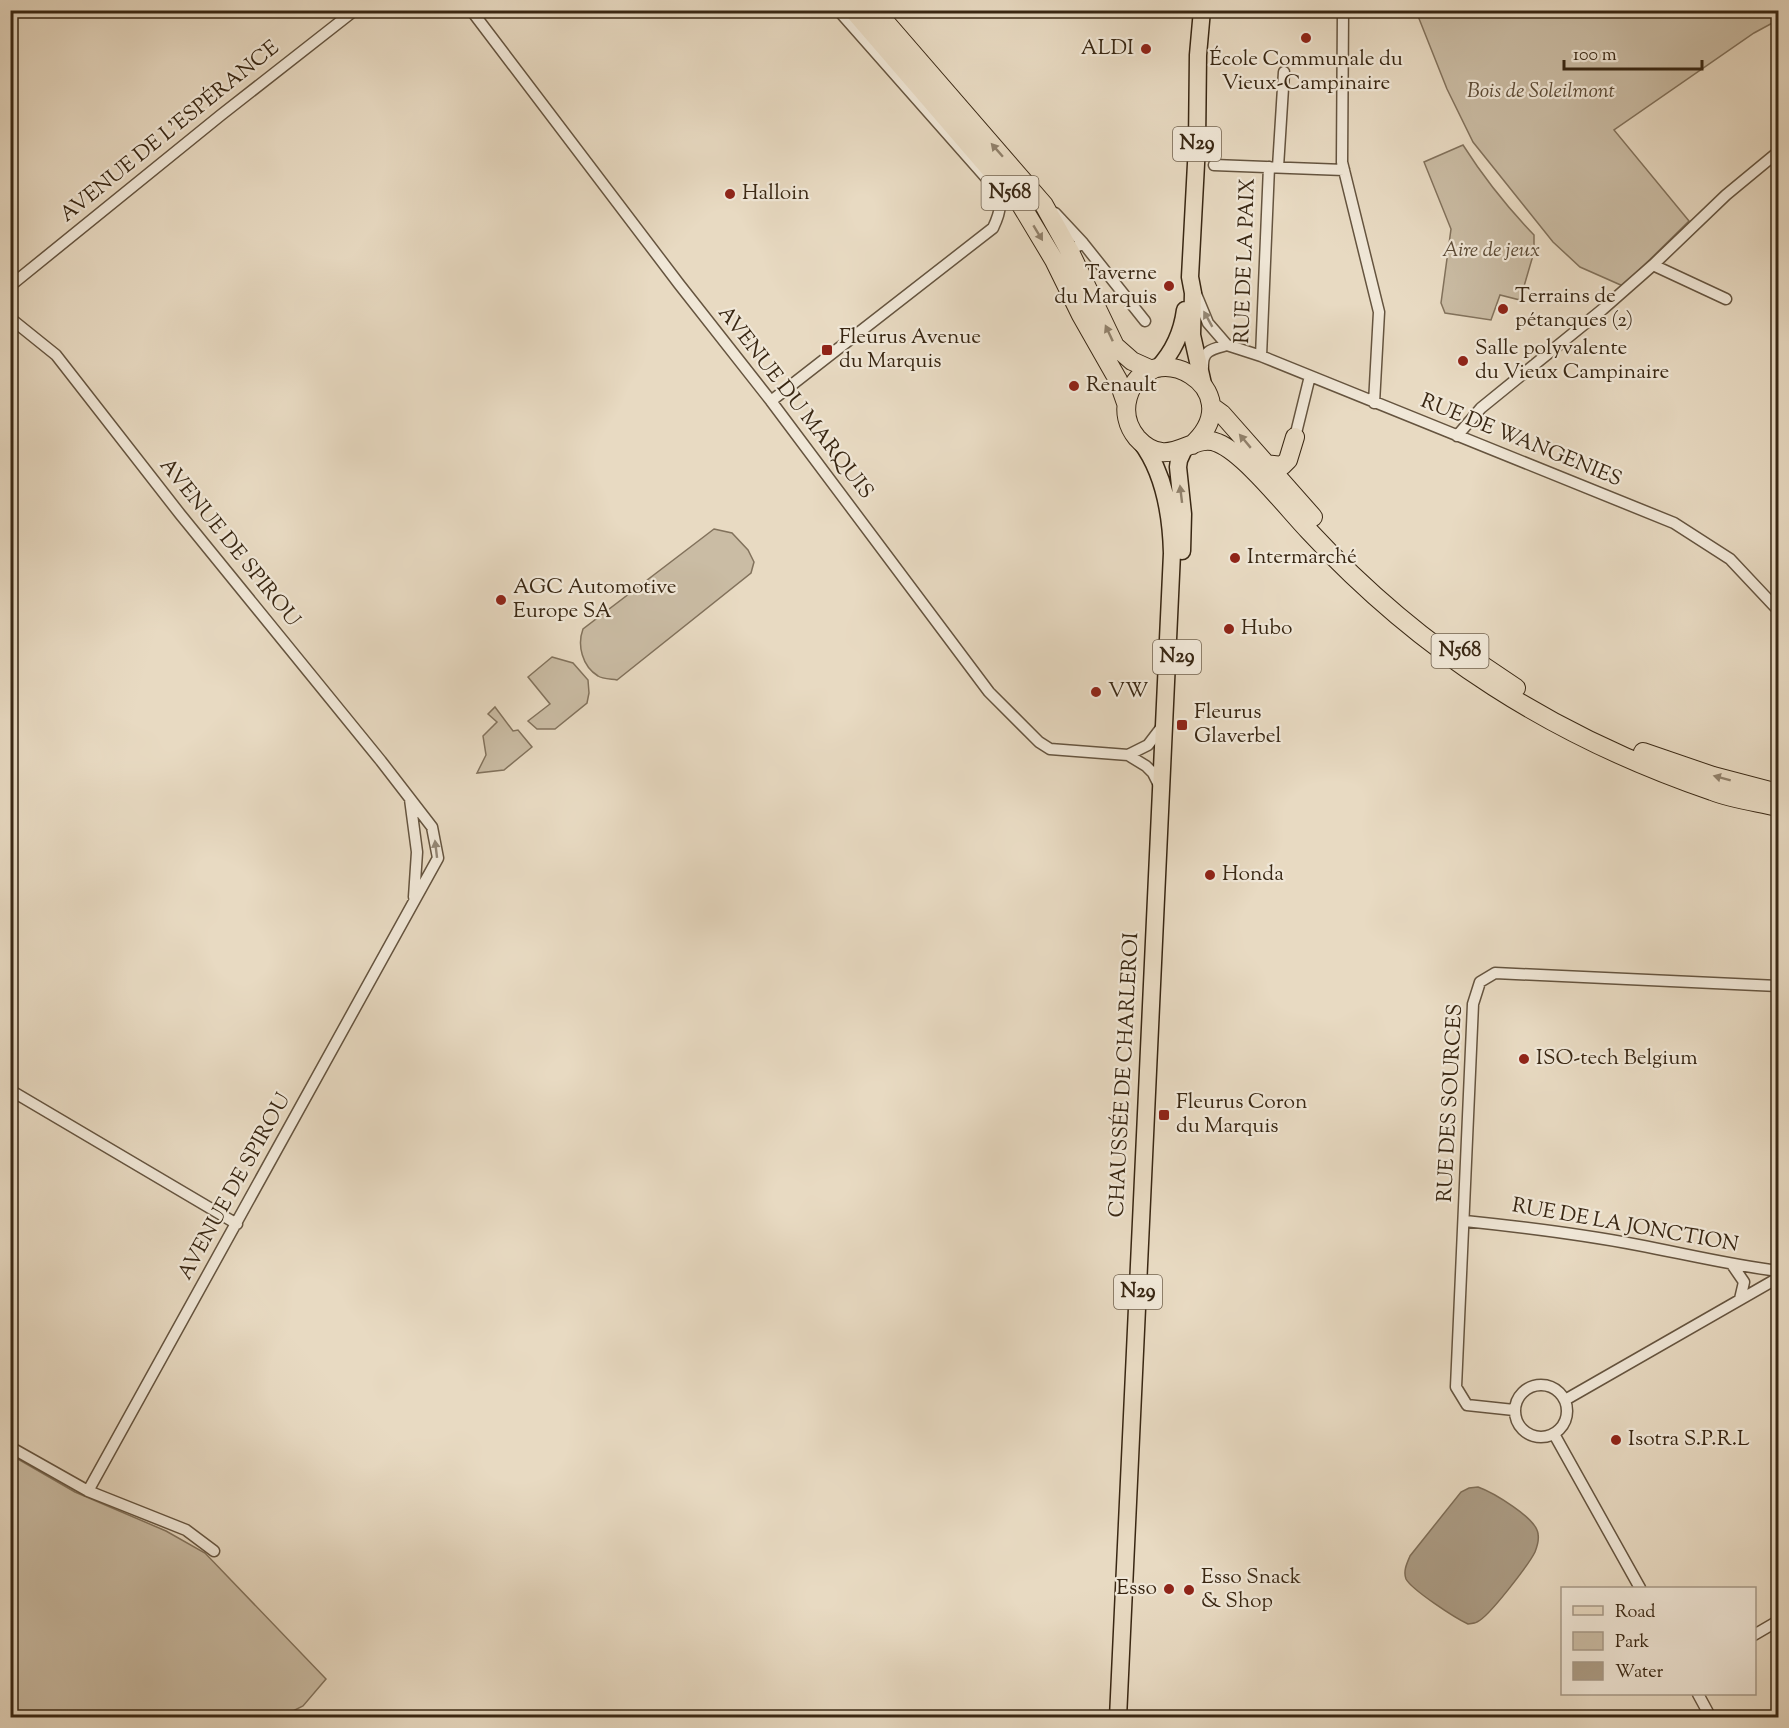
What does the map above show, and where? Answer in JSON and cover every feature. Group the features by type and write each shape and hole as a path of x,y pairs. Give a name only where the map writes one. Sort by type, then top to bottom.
{"highway":[{"name":"N568","path":"853,10 1021,205 1054,260 1081,315 1122,386 1126,403"},
{"name":"N568","path":"875,10 1044,205 1076,247 1115,346 1132,361 1155,369"},
{"path":"1178,368 1196,377 1208,394 1211,406 1207,428 1201,437 1188,447 1176,451 1157,451 1141,442 1128,424 1126,403 1135,383 1155,369 1178,368"},
{"name":"N568","path":"1211,406 1222,414 1346,553 1395,598 1461,651 1525,694 1584,725 1644,752 1713,776 1779,793"},
{"path":"1265,464 1282,466 1288,460 1295,438"},
{"name":"N568","path":"1188,447 1216,441 1230,449 1339,563 1386,608 1486,684 1580,736 1640,763 1713,792 1779,807"}],"main road":[{"name":"N29","path":"1202,10 1198,55 1191,285 1192,335 1203,384"},
{"name":"N29","path":"1155,369 1168,357 1177,344 1185,313 1186,294 1191,285"},
{"name":"CHAUSSÉE DE CHARLEROI","path":"1141,442 1156,466 1165,492 1171,525 1172,566 1161,791 1162,867"},
{"name":"CHAUSSÉE DE CHARLEROI","path":"1128,1718 1135,1468 1162,867 1182,544 1183,514 1178,467 1179,460 1188,447"},
{"name":"CHAUSSÉE DE CHARLEROI","path":"1118,1718 1135,1468"}],"street":[{"name":"AVENUE DE L'ESPÉRANCE","path":"10,286 355,10"},
{"name":"AVENUE DU MARQUIS","path":"471,10 771,401 989,692 1039,742 1050,749 1128,755"},
{"path":"771,401 993,228 1001,212 999,198 988,180 838,10"},
{"path":"1342,10 1342,162 1379,312 1374,403"},
{"name":"RUE DE LA PAIX","path":"1261,356 1274,167 1284,72"},
{"path":"1457,436 1481,408 1603,309 1726,195 1779,152"},
{"path":"1214,165 1344,170"},
{"path":"1076,247 1145,321"},
{"path":"1653,265 1726,299"},
{"path":"1191,285 1208,323 1227,345 1209,350 1203,358 1203,384"},
{"path":"10,297 10,310"},
{"name":"AVENUE DE SPIROU","path":"10,318 56,355 180,514 410,799 432,827 438,858 88,1491"},
{"name":"RUE DE WANGENIES","path":"1227,345 1261,356 1674,523 1730,559 1779,610"},
{"path":"1295,438 1310,376"},
{"path":"1128,755 1148,745 1161,728 1165,717"},
{"path":"1128,755 1153,773 1161,791"},
{"name":"AVENUE DE SPIROU","path":"410,799 417,852 414,901"},
{"name":"RUE DES SOURCES","path":"1514,1410 1467,1405 1456,1387 1473,1004 1480,982 1495,973 1779,986"},
{"path":"10,1090 237,1224"},
{"name":"RUE DE LA JONCTION","path":"1465,1221 1558,1231 1639,1245 1733,1266 1779,1271"},
{"path":"1733,1266 1744,1282 1740,1299"},
{"path":"1565,1400 1779,1278"},
{"path":"1536,1385 1553,1388 1565,1400 1567,1408 1564,1423 1554,1434 1546,1437 1530,1436 1518,1425 1514,1410 1521,1394 1536,1385"},
{"path":"1554,1434 1639,1587"},
{"path":"10,1447 88,1491 186,1530 214,1551"},
{"path":"1756,1634 1779,1622"},
{"path":"1699,1695 1711,1718"}],"green space":[{"name":"Bois de Soleilmont","path":"1778,10 1778,20 1754,33 1614,130 1689,221 1623,286 1580,267 1553,242 1473,142 1447,89 1416,11"},
{"name":"Aire de jeux","path":"1463,145 1496,192 1534,235 1534,252 1520,300 1500,295 1491,320 1445,313 1441,303 1451,229 1424,162"},
{"path":"714,529 732,533 748,550 754,562 751,573 617,680 602,678 593,672 582,655 583,629"},
{"path":"552,657 573,663 588,680 587,703 555,729 537,729 528,721 550,704 528,677"},
{"path":"495,707 513,731 518,730 532,747 504,770 477,773 486,755 483,736 497,722 488,714"},
{"path":"11,1455 75,1492 166,1531 205,1553 326,1679 303,1706 281,1717 11,1717"}],"water":[{"path":"1478,1487 1522,1513 1536,1528 1538,1538 1535,1552 1508,1590 1483,1618 1468,1624 1416,1590 1406,1579 1405,1573 1410,1556 1461,1492"}],"place":[{"name":"École Communale du Vieux-Campinaire","path":"1306,38"},
{"name":"ALDI","path":"1146,49"},
{"name":"Halloin","path":"730,194"},
{"name":"Taverne du Marquis","path":"1169,286"},
{"name":"Terrains de pétanques (2)","path":"1503,309"},
{"name":"Fleurus Avenue du Marquis","path":"827,350"},
{"name":"Salle polyvalente du Vieux Campinaire","path":"1463,361"},
{"name":"Renault","path":"1074,386"},
{"name":"Intermarché","path":"1235,558"},
{"name":"AGC Automotive Europe SA","path":"501,600"},
{"name":"Hubo","path":"1229,629"},
{"name":"VW","path":"1096,692"},
{"name":"Fleurus Glaverbel","path":"1182,725"},
{"name":"Honda","path":"1210,875"},
{"name":"ISO-tech Belgium","path":"1524,1059"},
{"name":"Fleurus Coron du Marquis","path":"1164,1115"},
{"name":"Isotra S.P.R.L","path":"1616,1440"},
{"name":"Esso","path":"1169,1589"},
{"name":"Esso Snack & Shop","path":"1189,1590"}]}
